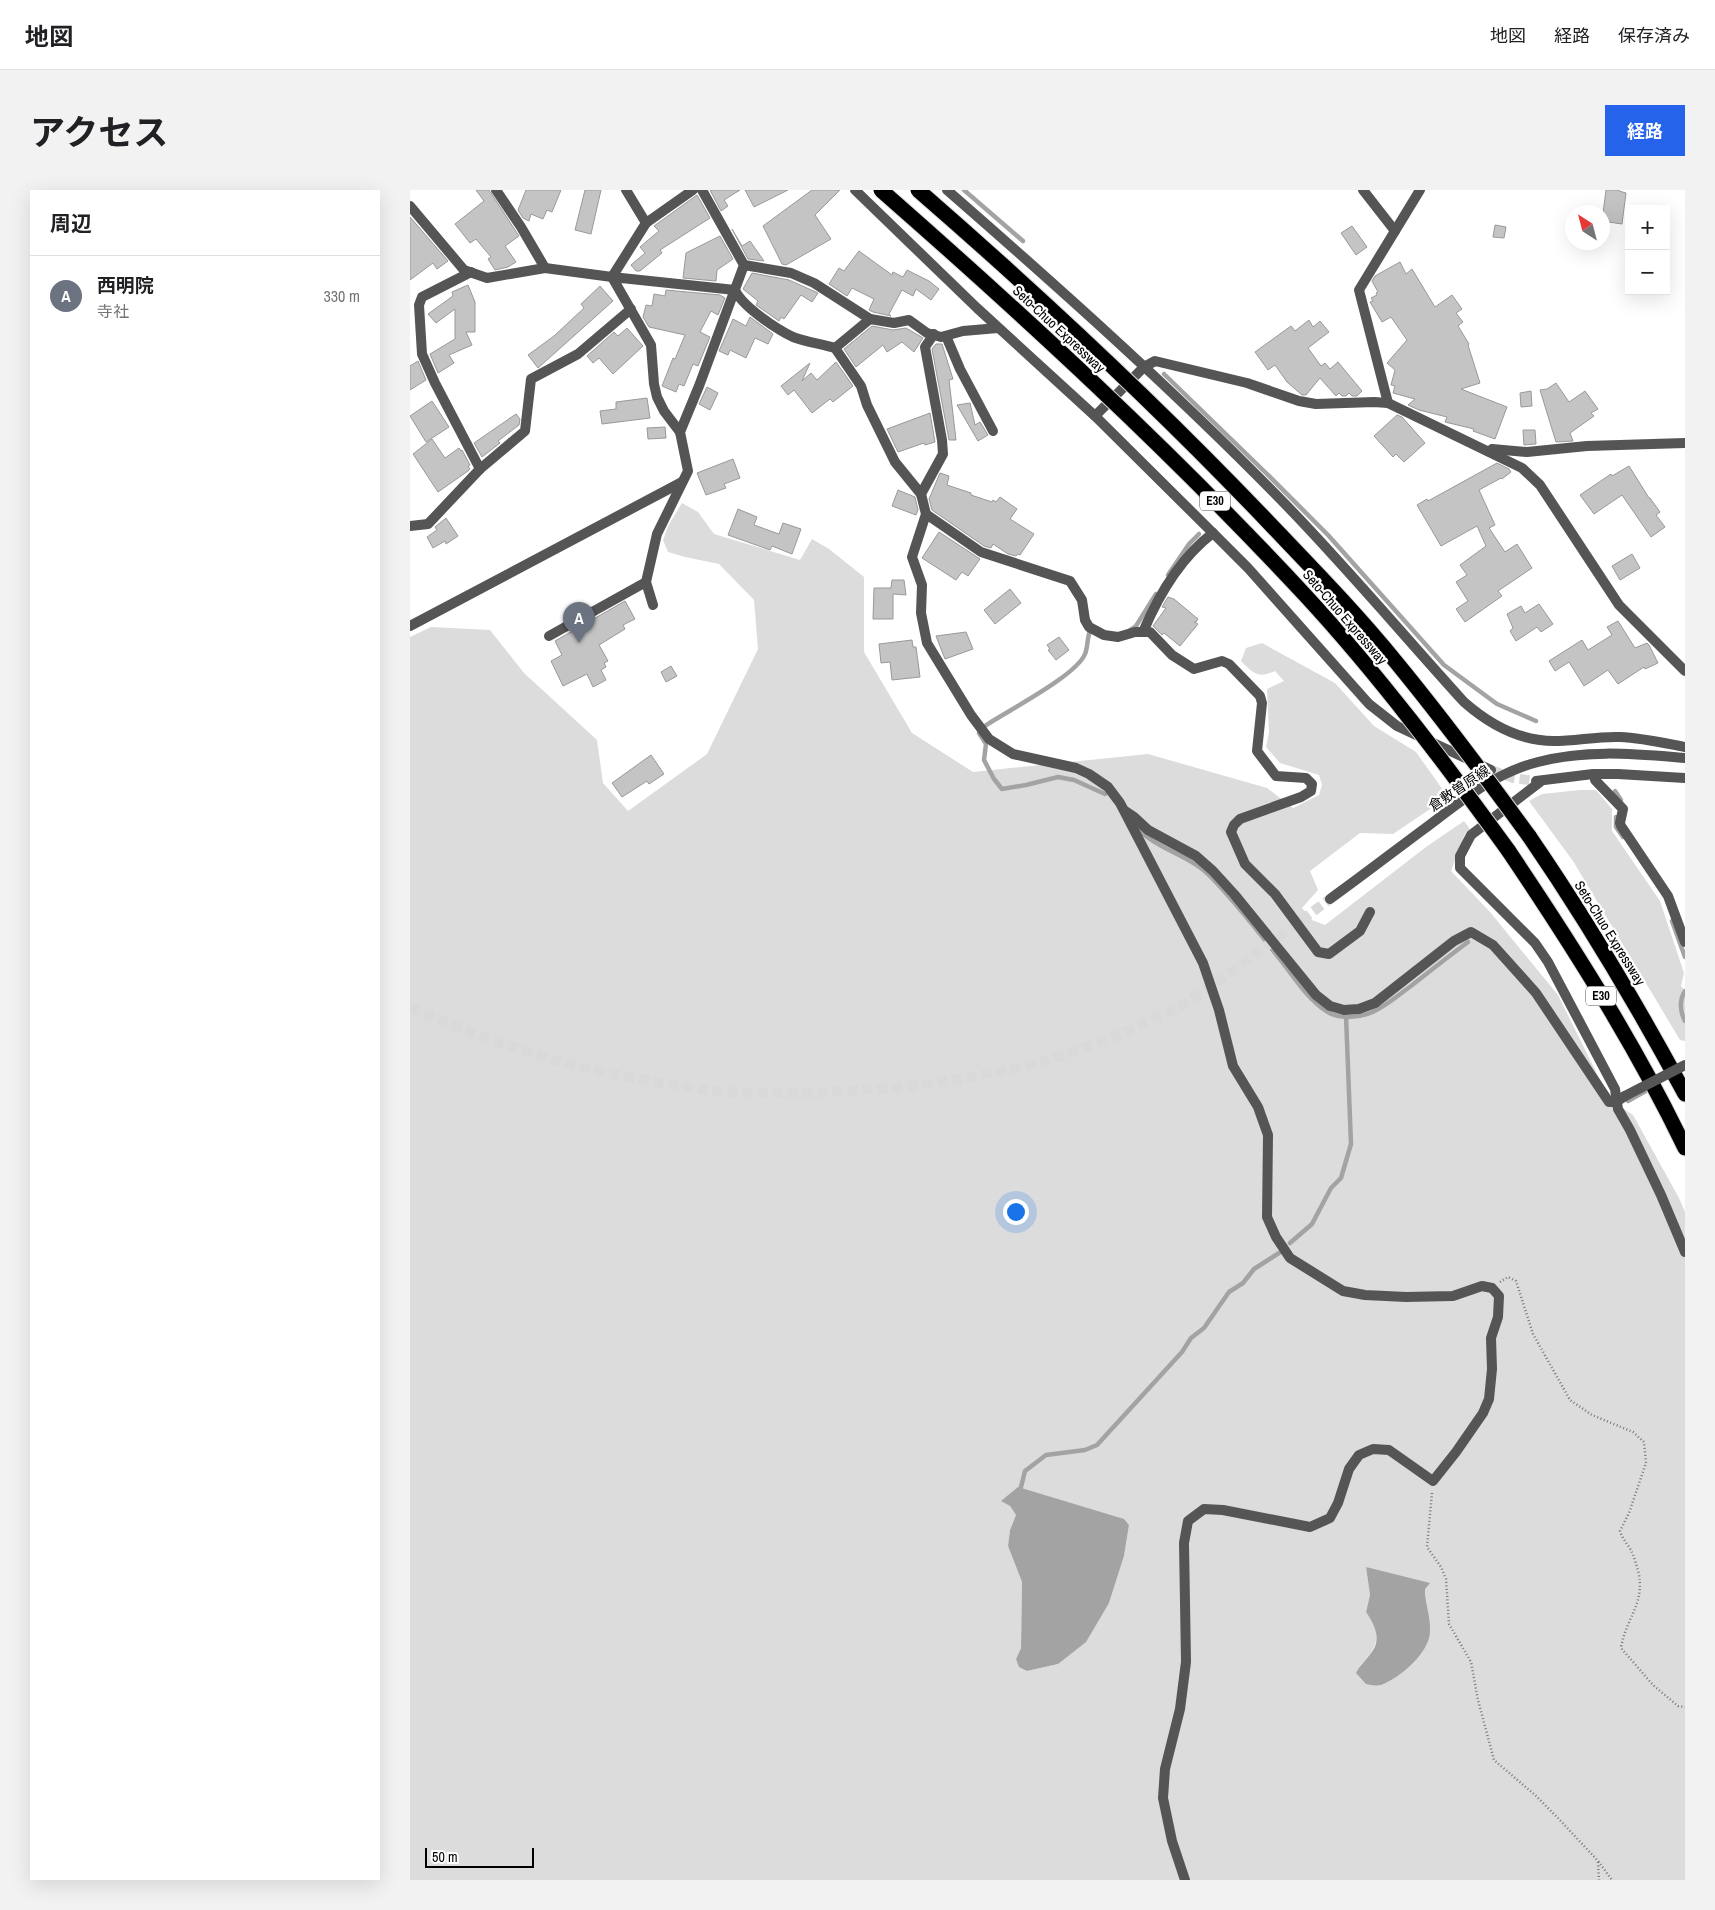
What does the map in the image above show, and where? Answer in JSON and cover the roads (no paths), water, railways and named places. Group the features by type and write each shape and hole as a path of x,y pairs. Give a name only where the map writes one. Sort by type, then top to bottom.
{"highway":[{"name":"Seto-Chuo Expressway","path":"880,190 1048,341 1208,493 1306,597 1375,676 1441,758 1508,850 1572,948 1626,1038 1685,1148"},
{"name":"Seto-Chuo Expressway","path":"918,190 1136,387 1218,469 1325,581 1395,660 1529,836 1594,935 1648,1025 1685,1094"}],"street":[{"path":"496,190 545,268"},
{"path":"626,190 646,223"},
{"path":"612,277 646,223 693,190"},
{"path":"680,432 744,265 702,190"},
{"path":"854,190 998,328 1094,416 1213,533 1248,568 1369,704 1397,726 1491,770"},
{"path":"947,190 1030,262 1188,408 1287,507 1464,702 1477,713 1490,722 1524,737 1554,741 1590,737 1621,737 1685,748"},
{"path":"1363,190 1395,231"},
{"path":"1388,403 1359,290 1395,231 1414,192"},
{"path":"410,206 464,270 486,278 545,268 735,290"},
{"path":"744,265 791,273 814,282 870,319 894,323 909,320 927,333 941,337 963,331 998,328"},
{"path":"471,272 422,297 414,304 422,354 434,383 480,469"},
{"path":"612,277 651,345 657,397 664,411 680,432 688,471 658,534 646,582 652,605"},
{"path":"735,290 739,298 775,326 793,337 835,348 861,386 867,405 895,462 921,494 926,514 912,557 922,585 921,613 927,643 971,715 989,739 1013,754 1076,768 1089,774 1108,787 1124,811 1203,963 1219,1010 1233,1066 1258,1107 1268,1136 1268,1217 1276,1238 1290,1258 1343,1291 1365,1295 1406,1297 1453,1296 1482,1286 1492,1288 1499,1296 1498,1317 1492,1338 1492,1369 1489,1399 1456,1452 1433,1481 1389,1450 1373,1449 1359,1455 1349,1469 1338,1503 1330,1518 1310,1527 1223,1510 1204,1509 1188,1520 1184,1543 1186,1662 1180,1709 1165,1769 1163,1798 1172,1841 1185,1880"},
{"path":"410,526 428,524 480,469 525,431 530,379 578,354 631,309"},
{"path":"835,348 870,319"},
{"path":"921,494 943,454 925,347 934,334"},
{"path":"946,336 960,369 993,431"},
{"path":"1094,416 1144,367 1155,361 1248,383 1299,401 1316,404 1388,403 1522,468 1540,485 1619,605 1685,671"},
{"path":"1486,449 1527,452 1587,446 1685,443"},
{"path":"410,626 682,482"},
{"path":"926,514 980,552 1070,581 1082,600 1085,620 1089,628 1104,635 1118,637 1135,632 1150,632 1172,655 1194,669 1222,662 1229,664 1260,696 1262,703 1257,751 1276,776 1306,778 1312,784 1311,791 1302,797 1240,820 1234,825 1231,832 1246,864 1275,894 1318,952 1329,954 1360,931 1370,912"},
{"path":"1143,632 1155,604 1171,579 1187,558 1213,533"},
{"path":"548,636 646,582"},
{"name":"倉敷曽原線","path":"1330,899 1481,787 1510,772 1538,762 1592,753 1617,752 1685,758"},
{"path":"1685,778 1596,774 1538,782 1471,835 1460,856 1460,868 1535,943 1548,962 1621,1099 1618,1109 1661,1194 1685,1252"},
{"path":"1596,774 1595,780 1623,809 1621,826 1668,896 1685,942"},
{"path":"1124,811 1162,839 1196,856 1213,871 1316,995 1330,1006 1344,1010 1359,1009 1375,1004 1454,941 1471,932 1493,945 1541,1000 1609,1102 1621,1099 1685,1065"}],"waterway":[{"path":"964,190 1023,241"},
{"path":"1164,374 1328,535 1444,665 1497,704 1536,721"},
{"path":"1168,575 1189,544 1199,534"},
{"path":"1130,630 1136,626 1156,594"},
{"path":"985,726 1040,693 1079,663 1085,654 1090,631"},
{"path":"979,733 986,744 984,760 994,779 1002,789 1058,777 1074,780 1105,794"},
{"path":"1615,791 1621,800 1620,805"},
{"path":"1616,817 1616,827 1623,837"},
{"path":"1137,828 1155,842 1204,870 1249,920 1308,995 1331,1014 1347,1017 1359,1016 1380,1008 1468,942"},
{"path":"1672,921 1685,957"},
{"path":"1685,991 1681,1006 1685,1021"},
{"path":"1290,1243 1312,1224 1331,1188 1341,1178 1351,1144 1346,1016"},
{"path":"1628,1101 1651,1088"},
{"path":"1020,1491 1025,1471 1046,1455 1085,1450 1097,1445 1182,1352 1191,1338 1204,1328 1229,1292 1243,1283 1254,1269 1279,1253"}],"tunnel":[{"path":"1491,770 1513,778 1536,781"},
{"path":"410,1008 488,1039 560,1062 626,1077 718,1092 815,1093 897,1088 962,1079 1041,1063 1112,1038 1177,1008 1215,984 1330,899"}],"place":[{"name":"西明院","path":"579,643"}]}
